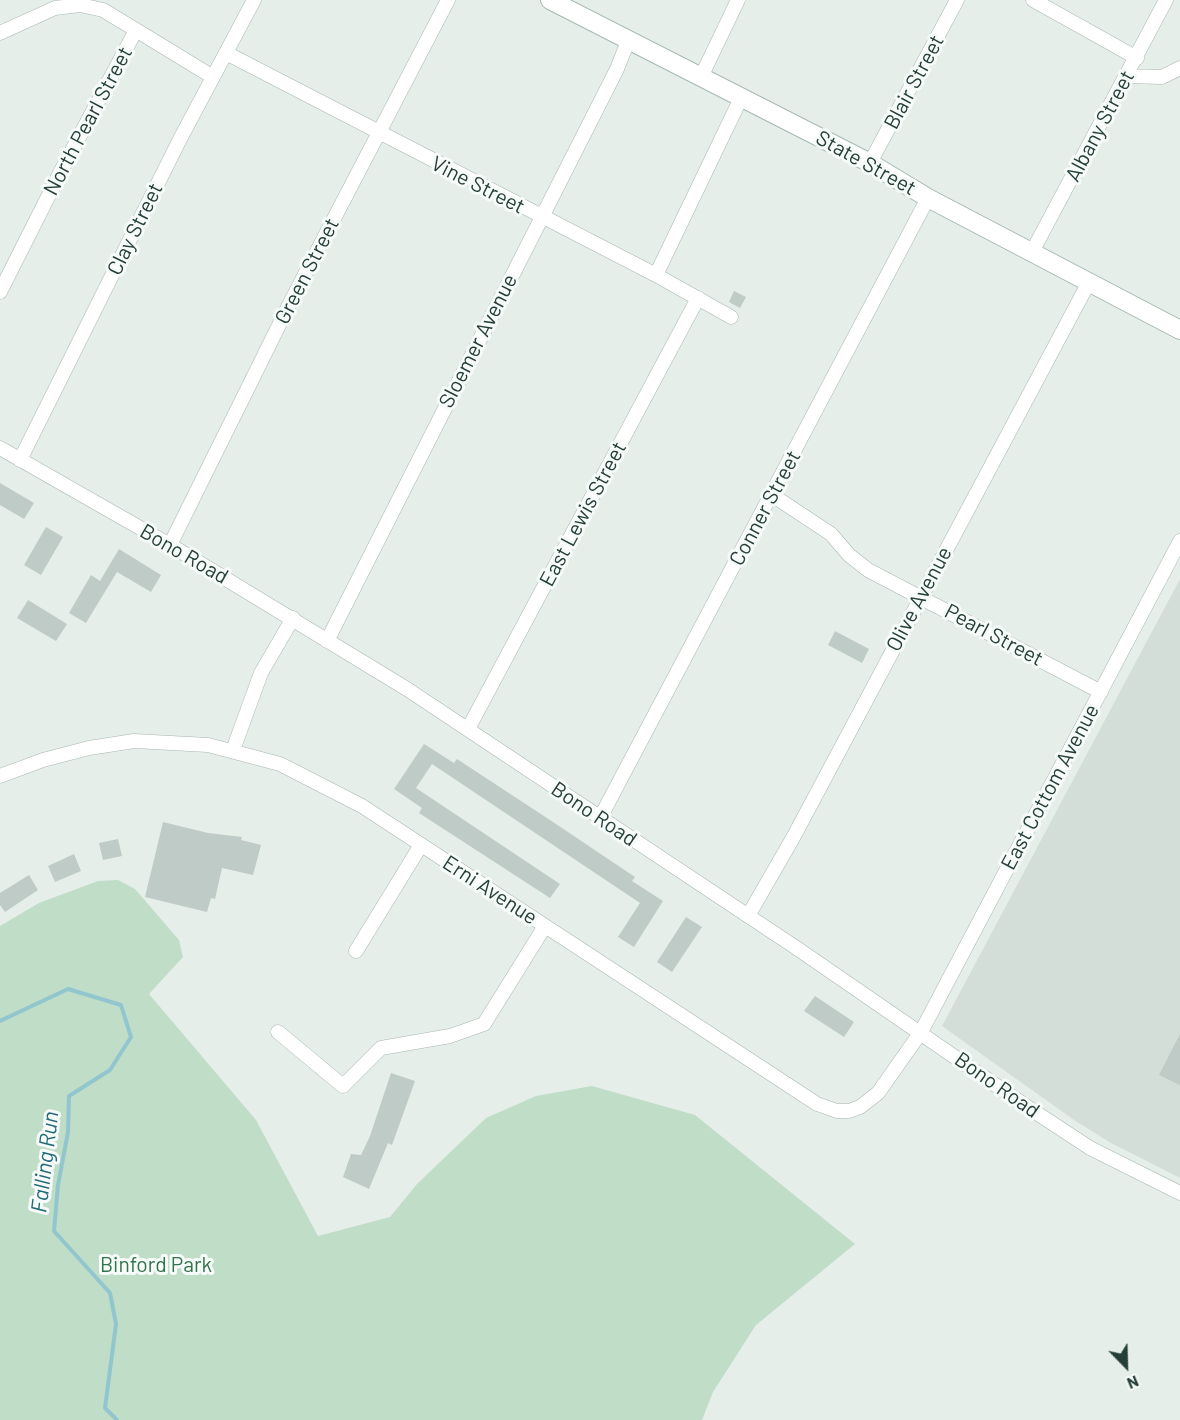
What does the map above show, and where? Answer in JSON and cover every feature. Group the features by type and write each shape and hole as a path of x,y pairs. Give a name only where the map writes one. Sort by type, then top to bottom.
{"main road":[{"name":"State Street","path":"550,0 870,163 928,198 1180,330"}],"street":[{"name":"Clay Street","path":"20,460 254,0"},
{"name":"Green Street","path":"170,545 447,0"},
{"path":"701,77 738,0"},
{"name":"Blair Street","path":"870,163 957,0"},
{"path":"1033,0 1137,58"},
{"name":"Albany Street","path":"1032,252 1166,0"},
{"path":"0,33 45,12 80,5 103,10 136,30"},
{"name":"North Pearl Street","path":"0,292 136,30 213,77"},
{"name":"Sloemer Avenue","path":"327,640 617,69 628,41"},
{"name":"Vine Street","path":"226,53 541,218 656,275 730,317"},
{"path":"1127,76 1162,77 1180,68"},
{"path":"656,275 741,98"},
{"name":"Conner Street","path":"600,818 928,198"},
{"name":"Olive Avenue","path":"748,916 794,836 1089,282"},
{"name":"East Lewis Street","path":"468,729 698,298"},
{"name":"Bono Road","path":"0,448 293,618 468,729 1090,1148 1180,1193"},
{"name":"Pearl Street","path":"772,495 831,534 849,555 868,570 1101,692"},
{"name":"East Cottom Avenue","path":"921,1032 1180,541"},
{"path":"233,750 261,673 293,618"},
{"name":"Erni Avenue","path":"0,776 43,760 89,748 134,741 187,742 233,750 280,764 322,783 421,844 827,1108 849,1111 870,1101 921,1032"},
{"path":"356,951 421,844"},
{"path":"278,1032 344,1086 381,1048 450,1036 483,1024 545,926"}],"shaded area":[{"path":"1180,579 1180,1178 1111,1143 1074,1120 942,1026"}],"green space":[{"name":"Binford Park","path":"118,880 135,889 179,940 183,957 149,994 256,1120 318,1236 390,1217 417,1184 486,1118 536,1096 592,1086 695,1115 855,1244 756,1325 713,1392 702,1420 0,1420 0,926 39,903 98,881"}],"building":[{"path":"734,291 746,297 740,308 729,302"},
{"path":"0,483 34,503 24,519 0,505"},
{"path":"46,527 63,537 41,575 24,565"},
{"path":"119,549 161,575 151,592 117,572 86,623 69,613 91,575 100,581"},
{"path":"28,600 67,624 56,641 17,618"},
{"path":"835,631 869,649 862,663 828,645"},
{"path":"424,744 454,763 457,759 550,820 635,877 632,881 663,901 634,947 618,937 640,903 432,764 416,788 560,884 550,898 419,813 422,808 394,789"},
{"path":"163,822 208,833 242,837 241,840 261,845 253,875 222,868 215,899 211,898 207,912 145,897"},
{"path":"118,839 122,856 103,860 99,843"},
{"path":"74,854 81,871 55,882 48,866"},
{"path":"29,875 38,890 5,912 0,905 0,893"},
{"path":"686,917 702,927 672,972 657,962"},
{"path":"815,996 854,1022 844,1037 804,1011"},
{"path":"1180,1034 1180,1085 1159,1075"},
{"path":"391,1073 415,1081 392,1145 388,1143 369,1189 343,1177 351,1154 361,1155 370,1136"}],"waterway":[{"name":"Falling Run","path":"0,1021 68,989 121,1005 131,1037 110,1070 69,1096 68,1132 58,1185 54,1231 110,1293 116,1324 105,1408 117,1420"}]}
